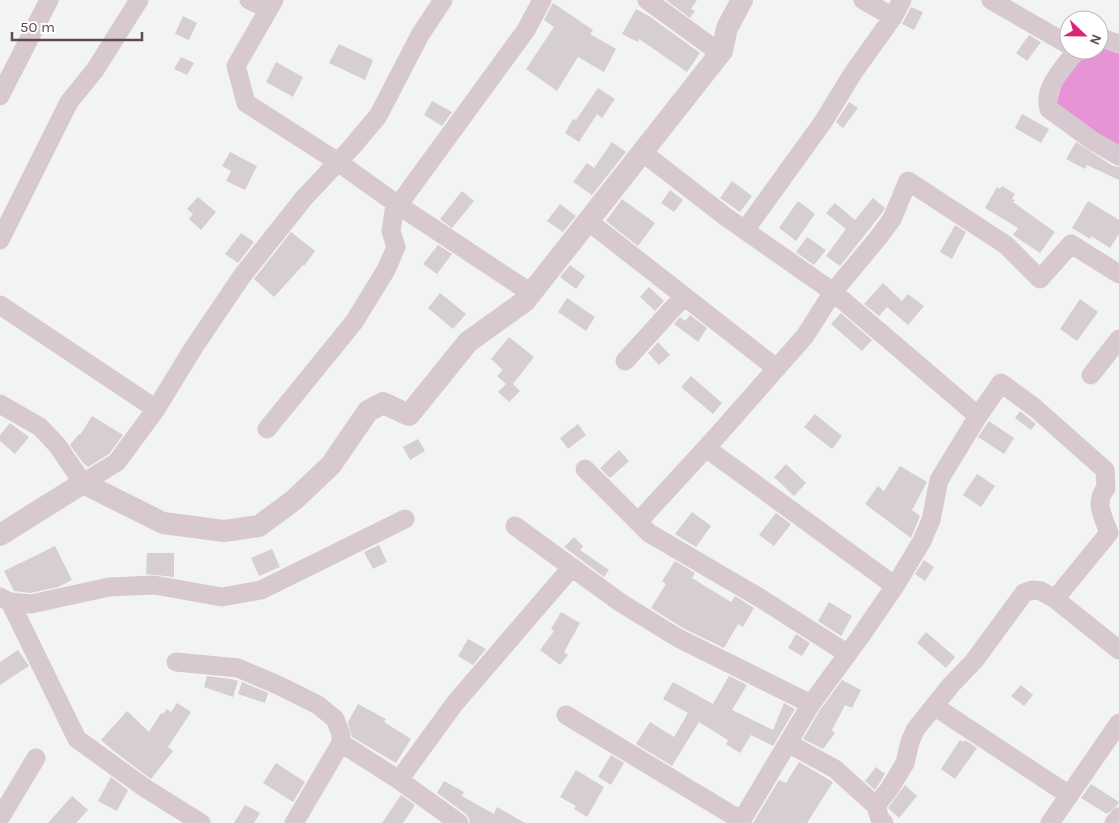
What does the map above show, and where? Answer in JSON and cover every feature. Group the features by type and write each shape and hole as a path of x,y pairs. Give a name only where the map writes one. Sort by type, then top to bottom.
{"street":[{"path":"0,96 49,0"},
{"path":"0,240 69,102 95,70 139,0"},
{"path":"250,0 271,4 236,66 246,103 338,162 398,205 531,293"},
{"path":"0,535 117,462 156,409 194,347 242,276 304,198 378,116 420,35 443,0"},
{"path":"267,429 354,322 386,270 396,247 391,231 394,211 526,30 542,0"},
{"path":"647,0 709,45 722,51"},
{"path":"0,404 40,427 57,446 83,482 163,523 224,531 259,526 294,500 331,465 368,411 383,403 409,415 468,342 525,301 722,51 728,28 742,0"},
{"path":"863,0 893,17"},
{"path":"745,230 823,122 852,73 893,17 902,0"},
{"path":"991,0 1059,39"},
{"path":"1070,60 1050,88 1046,103 1048,109 1093,142 1119,156"},
{"path":"642,152 745,230 833,292 978,416"},
{"path":"638,522 804,336 833,292 892,219 908,181 1006,245 1040,279 1071,244 1119,274"},
{"path":"588,221 776,368"},
{"path":"625,361 684,296"},
{"path":"0,305 156,409"},
{"path":"1091,375 1119,339"},
{"path":"566,715 741,822 811,704 895,586 922,541 931,520 939,480 978,416 1001,383 1034,406 1105,470 1106,488 1100,496 1100,506 1114,537 1055,599"},
{"path":"706,448 825,533 895,586"},
{"path":"585,469 650,533 760,598 848,654"},
{"path":"5,600 30,604 109,587 154,586 222,597 261,590 405,519"},
{"path":"515,526 621,603 678,638 811,704"},
{"path":"400,780 455,703 572,567"},
{"path":"876,806 890,788 905,763 910,742 916,730 974,660 1024,593 1032,590 1042,591 1055,599 1119,650"},
{"path":"5,600 77,739 144,788 201,823"},
{"path":"176,662 238,668 318,705 335,719 341,734 341,744 294,823"},
{"path":"934,706 1069,795"},
{"path":"1050,823 1119,722"},
{"path":"788,743 835,769 876,806 880,819 884,823"},
{"path":"341,744 400,780 460,823"},
{"path":"0,818 36,758"},
{"path":"1114,823 1119,817"}],"shaded area":[{"path":"1109,48 1119,52 1119,149 1056,104 1067,66 1074,60 1109,60"}],"building":[{"path":"666,0 697,0 691,9 695,11 690,18"},
{"path":"553,3 593,30 590,34 616,49 604,72 578,57 557,91 526,69 554,27 544,20"},
{"path":"911,7 923,12 914,30 902,24"},
{"path":"636,9 649,16 700,53 687,72 639,39 638,42 622,34"},
{"path":"183,16 197,23 189,40 175,34"},
{"path":"1029,35 1041,42 1027,61 1016,53"},
{"path":"339,44 373,60 365,80 329,63"},
{"path":"181,57 194,63 187,75 174,69"},
{"path":"276,62 303,77 293,97 266,82"},
{"path":"598,88 615,99 602,118 597,114 579,142 565,133 573,119 576,120"},
{"path":"432,101 452,112 442,126 424,115"},
{"path":"849,102 858,108 843,128 836,122"},
{"path":"1022,114 1049,129 1041,143 1015,128"},
{"path":"612,142 626,152 592,195 573,182 587,163 594,168"},
{"path":"1076,142 1113,166 1119,167 1119,180 1087,165 1085,169 1066,159"},
{"path":"230,152 257,166 245,190 226,181 231,171 222,166"},
{"path":"732,181 752,196 740,212 720,198"},
{"path":"1002,186 1015,194 1012,199 1015,200 1013,202 1055,232 1040,253 1013,235 1018,228 985,208 997,187 1000,189"},
{"path":"670,190 683,200 674,212 661,203"},
{"path":"462,191 474,201 452,228 440,219"},
{"path":"198,197 216,212 201,230 189,219 193,214 187,209"},
{"path":"873,198 885,208 840,266 826,256 846,229 826,213 835,203 855,220"},
{"path":"622,199 655,223 638,246 606,221"},
{"path":"798,201 815,214 796,241 779,228"},
{"path":"1088,201 1119,220 1119,234 1110,248 1091,236 1090,239 1072,228"},
{"path":"560,204 576,216 563,232 547,221"},
{"path":"955,225 966,232 952,259 940,252"},
{"path":"291,232 315,251 304,266 274,297 254,279"},
{"path":"241,233 254,242 238,263 225,254"},
{"path":"807,237 826,250 814,265 796,252"},
{"path":"438,245 452,254 437,274 423,264"},
{"path":"570,265 585,276 576,289 560,277"},
{"path":"883,283 902,301 908,294 924,306 908,325 887,307 879,316 864,304"},
{"path":"649,287 664,301 655,311 640,297"},
{"path":"440,293 466,314 453,329 428,308"},
{"path":"567,298 595,317 586,331 558,312"},
{"path":"1080,299 1098,312 1077,341 1060,329"},
{"path":"841,313 872,340 862,351 831,324"},
{"path":"690,315 707,328 698,342 674,324 680,317 685,321"},
{"path":"509,337 534,357 513,384 520,391 509,402 498,392 506,384 497,376 503,370 491,359"},
{"path":"658,342 670,355 659,365 648,353"},
{"path":"691,376 722,403 713,414 681,387"},
{"path":"1020,411 1036,424 1031,430 1015,418"},
{"path":"815,414 842,436 832,449 804,427"},
{"path":"92,416 123,435 109,454 88,467 70,445 80,435"},
{"path":"989,421 1014,438 1004,454 978,437"},
{"path":"10,423 29,437 15,454 0,441 0,435"},
{"path":"578,424 586,435 568,449 560,438"},
{"path":"418,439 425,451 410,460 403,447"},
{"path":"619,450 629,461 610,478 600,468"},
{"path":"786,464 806,483 794,496 774,477"},
{"path":"900,466 927,482 912,510 920,516 911,538 865,504 878,486 884,491"},
{"path":"977,474 995,486 981,507 963,495"},
{"path":"692,512 711,526 696,547 675,534"},
{"path":"776,513 791,524 774,546 759,535"},
{"path":"574,537 583,546 580,550 609,570 604,577 564,547"},
{"path":"379,545 387,562 373,569 364,552"},
{"path":"55,546 72,580 58,587 30,593 14,591 4,571"},
{"path":"272,549 280,567 259,576 251,558"},
{"path":"147,553 174,553 174,577 146,574"},
{"path":"924,560 934,567 925,581 915,574"},
{"path":"675,561 695,573 692,578 731,602 735,596 754,608 743,627 738,624 724,648 683,628 651,608 666,584 662,581"},
{"path":"829,602 852,616 841,636 818,621"},
{"path":"561,612 580,623 564,652 568,655 560,665 540,650 554,631 551,629"},
{"path":"926,632 955,657 946,668 917,643"},
{"path":"796,634 810,643 802,656 788,648"},
{"path":"468,639 486,649 473,665 458,656"},
{"path":"18,650 29,666 0,685 0,662"},
{"path":"207,676 238,681 233,697 204,687"},
{"path":"729,676 747,685 732,710 773,730 784,703 795,709 773,746 751,735 740,753 726,744 728,740 699,722 672,766 636,744 650,722 674,737 688,713 663,699 673,682 713,704"},
{"path":"842,680 861,690 852,708 845,705 832,730 835,733 823,749 803,739 820,710"},
{"path":"242,682 268,693 265,703 238,694"},
{"path":"1021,685 1033,695 1024,706 1011,696"},
{"path":"177,703 191,712 168,747 173,751 151,779 101,740 127,711 149,732 161,713 163,714 167,709 171,712"},
{"path":"358,704 386,719 384,722 411,739 396,763 352,737 348,722"},
{"path":"960,740 964,742 965,740 977,748 955,779 941,769"},
{"path":"611,755 624,763 611,785 598,777"},
{"path":"799,762 833,782 807,823 753,823 779,780 786,783"},
{"path":"276,763 305,782 293,802 263,783"},
{"path":"876,767 885,774 875,790 865,781"},
{"path":"576,770 604,787 587,817 574,809 576,806 560,797"},
{"path":"111,777 128,790 117,811 98,801"},
{"path":"444,781 464,792 462,796 494,814 497,807 525,823 470,823 466,814 437,793"},
{"path":"1091,784 1119,802 1117,806 1107,814 1081,798"},
{"path":"905,785 917,796 899,818 888,808"},
{"path":"401,795 415,805 403,823 382,823"},
{"path":"72,796 88,810 76,823 48,823"},
{"path":"245,805 260,813 254,823 234,823"}]}
